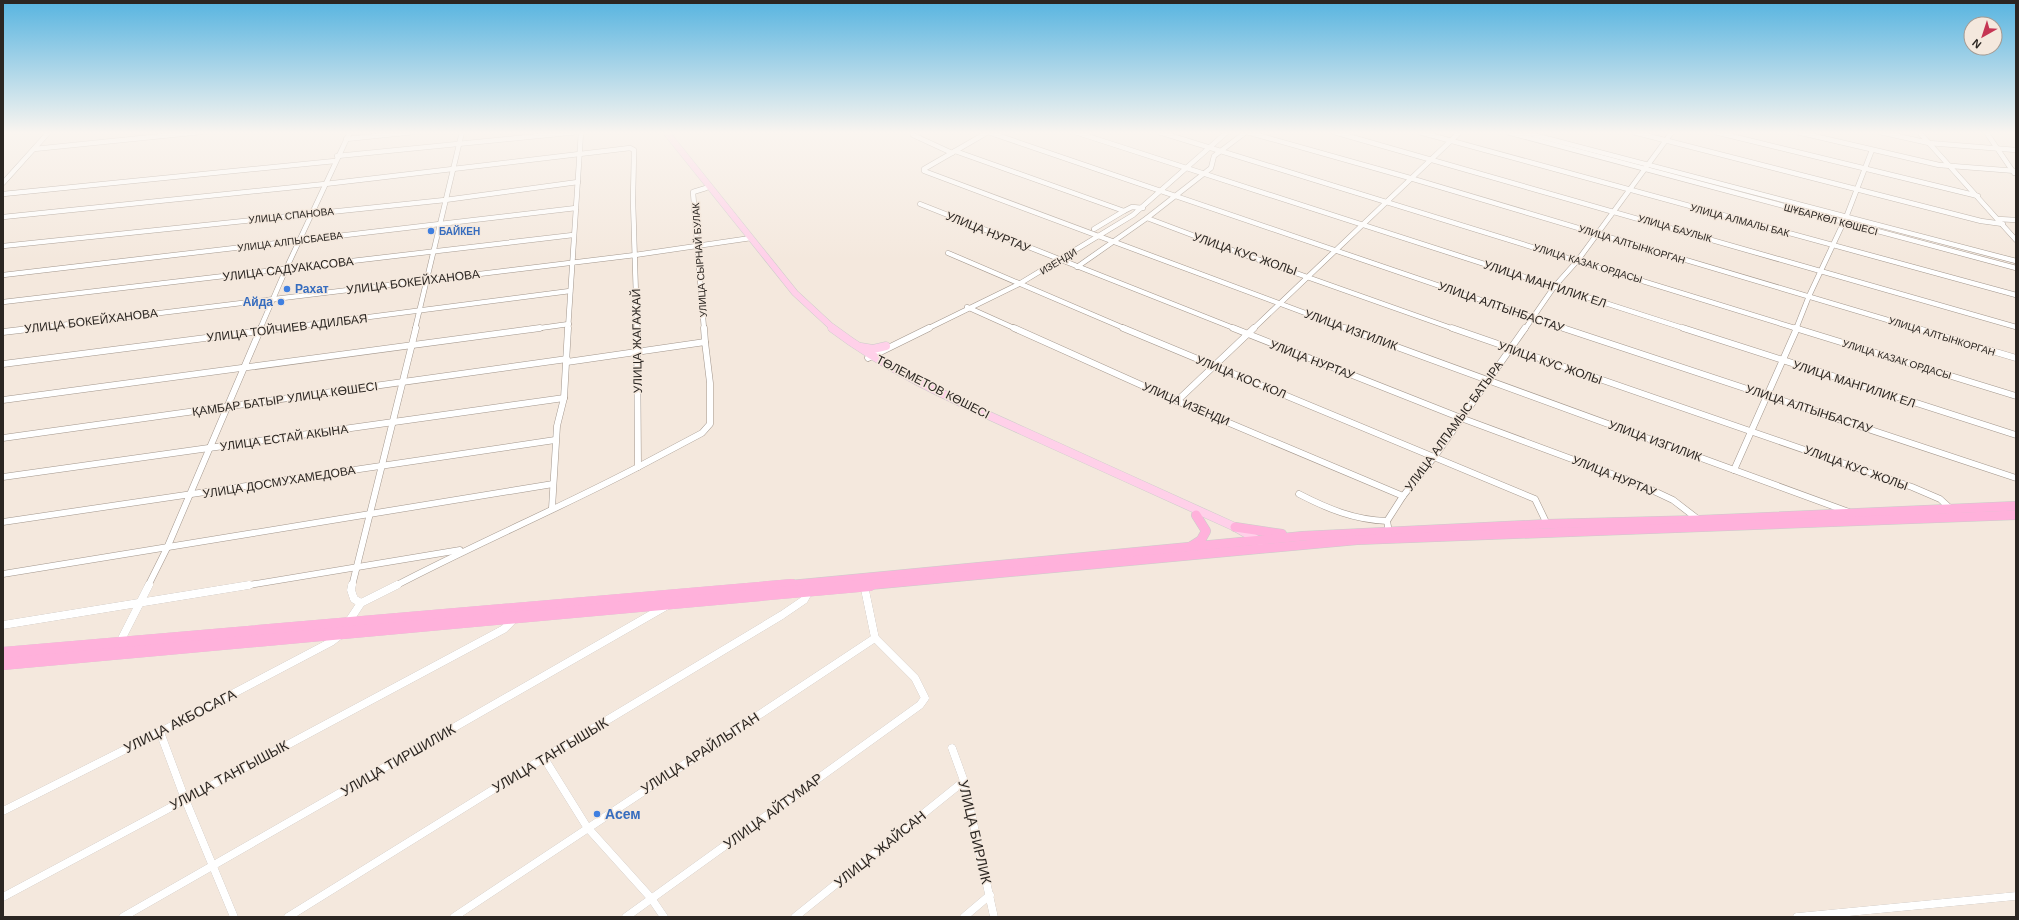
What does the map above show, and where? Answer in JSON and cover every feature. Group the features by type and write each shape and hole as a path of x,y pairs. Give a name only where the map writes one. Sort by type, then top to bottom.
{"highway":[{"path":"1235,527 1262,532 1303,536 1547,524 1700,520 1851,512 2016,506"},
{"path":"1188,548 1201,540 1206,531 1196,515"},
{"path":"3,664 809,591 863,582 1188,548 1357,540 2016,515"},
{"path":"3,652 349,622 863,582 1262,545 1303,536"}],"main road":[{"name":"ТӨЛЕМЕТОВ КӨШЕСІ","path":"696,175 748,239 804,303 869,356 981,412 1235,527 1262,545"},
{"name":"ТӨЛЕМЕТОВ КӨШЕСІ","path":"699,175 800,305 836,336 934,395 1262,545"},
{"path":"856,346 873,349 886,348"},
{"path":"886,348 880,359 887,365"}],"street":[{"path":"3,183 10,175"},
{"path":"3,194 184,175"},
{"path":"120,642 167,548 286,269 301,240 329,175"},
{"path":"3,217 325,184 398,175"},
{"path":"451,175 393,423 356,567 351,590 354,599 361,603 466,549"},
{"path":"552,508 555,440 564,398 567,361 573,235 578,175"},
{"name":"УЛИЦА ЖАГАЖАЙ","path":"634,175 638,352 638,467"},
{"name":"УЛИЦА ИЗГИЛИК","path":"934,175 1113,243 1488,381 1851,512"},
{"path":"1020,175 1124,211"},
{"name":"УЛИЦА АЛТЫНБАСТАУ","path":"1115,175 1533,318 2016,478"},
{"name":"ИЗЕНДИ","path":"869,356 1017,283 1058,259 1141,207 1177,175"},
{"path":"1077,267 1147,218 1202,175"},
{"name":"УЛИЦА МАНГИЛИК ЕЛ","path":"1206,175 2016,435"},
{"name":"УЛИЦА КАЗАК ОРДАСЫ","path":"1300,175 1797,327 2016,396"},
{"name":"УЛИЦА АЛТЫНКОРГАН","path":"1399,175 2016,358"},
{"path":"1178,401 1215,367 1246,334 1281,304 1334,250 1413,175"},
{"name":"УЛИЦА БАУЛЫК","path":"1490,175 1820,271 2016,326"},
{"name":"УЛИЦА АЛМАЛЫ БАК","path":"1575,175 2016,295"},
{"name":"УЛИЦА АЛПАМЫС БАТЫРА","path":"1387,521 1403,496 1435,456 1554,287 1578,260 1613,210 1641,175"},
{"name":"ШҰБАРКӨЛ КӨШЕСІ","path":"1666,175 2016,260"},
{"name":"ШҰБАРКӨЛ КӨШЕСІ","path":"1689,175 1845,218 2016,268"},
{"path":"1801,175 1982,221 2003,224"},
{"path":"1734,470 1750,430 1767,395 1863,175"},
{"path":"1891,175 1978,196"},
{"path":"1958,175 2016,240"},
{"name":"УЛИЦА СПАНОВА","path":"3,246 445,200 578,182"},
{"name":"УЛИЦА СЫРНАЙ БУЛАК","path":"466,549 598,488 702,433 710,424 710,383 707,347 705,342 693,192 706,188"},
{"name":"УЛИЦА НУРТАУ","path":"920,204 1461,418 1639,484 1673,500 1700,520"},
{"path":"1094,229 1132,207 1141,207"},
{"name":"УЛИЦА АЛПЫСБАЕВА","path":"3,275 576,208"},
{"name":"УЛИЦА КУС ЖОЛЫ","path":"1147,218 1248,256 1308,276 1510,349 1750,430 1929,494 1952,509"},
{"name":"ШҰБАРКӨЛ КӨШЕСІ","path":"1845,218 2016,260"},
{"path":"1998,219 2016,220"},
{"name":"УЛИЦА САДУАКАСОВА","path":"3,302 573,235"},
{"name":"УЛИЦА БОКЕЙХАНОВА","path":"3,332 635,255 748,239"},
{"name":"УЛИЦА КОС КОЛ","path":"948,253 1215,367 1435,456 1535,499 1547,524"},
{"name":"УЛИЦА ТОЙЧИЕВ АДИЛБАЯ","path":"3,364 419,312 570,291"},
{"name":"УЛИЦА ИЗЕНДИ","path":"968,308 1178,401 1403,496"},
{"path":"3,400 569,324"},
{"name":"ҚАМБАР БАТЫР УЛИЦА КӨШЕСІ","path":"3,438 402,382 705,342"},
{"name":"УЛИЦА ЕСТАЙ АКЫНА","path":"3,477 564,398"},
{"name":"УЛИЦА ДОСМУХАМЕДОВА","path":"3,522 189,496 555,440"},
{"path":"3,574 553,484"},
{"path":"1299,494 1323,507 1359,520 1387,521 1389,532"},
{"path":"3,625 140,604 466,549"},
{"path":"863,582 875,638"},
{"name":"УЛИЦА ТАНГЫШЫК","path":"288,917 544,758 782,615 804,600 809,591"},
{"name":"УЛИЦА АКБОСАГА","path":"3,811 160,732 331,642 343,633 361,603"},
{"name":"УЛИЦА ТИРШИЛИК","path":"123,917 672,603"},
{"name":"УЛИЦА ТАНГЫШЫК","path":"3,897 504,629 517,617"},
{"name":"УЛИЦА АЙТУМАР","path":"626,917 920,705 925,698 915,678 875,638"},
{"name":"УЛИЦА АРАЙЛЫТАН","path":"454,917 587,827 875,638"},
{"path":"160,732 185,799 234,917"},
{"name":"УЛИЦА БИРЛИК","path":"952,748 964,781 994,917"},
{"path":"544,758 587,827 652,898 664,917"},
{"name":"УЛИЦА ЖАЙСАН","path":"795,917 964,781"},
{"path":"964,917 990,895"},
{"path":"1797,917 1838,915 2016,896"}],"place":[{"name":"БАЙКЕН","path":"431,231"},
{"name":"Рахат","path":"287,289"},
{"name":"Айда","path":"281,302"},
{"name":"Асем","path":"597,814"}]}
